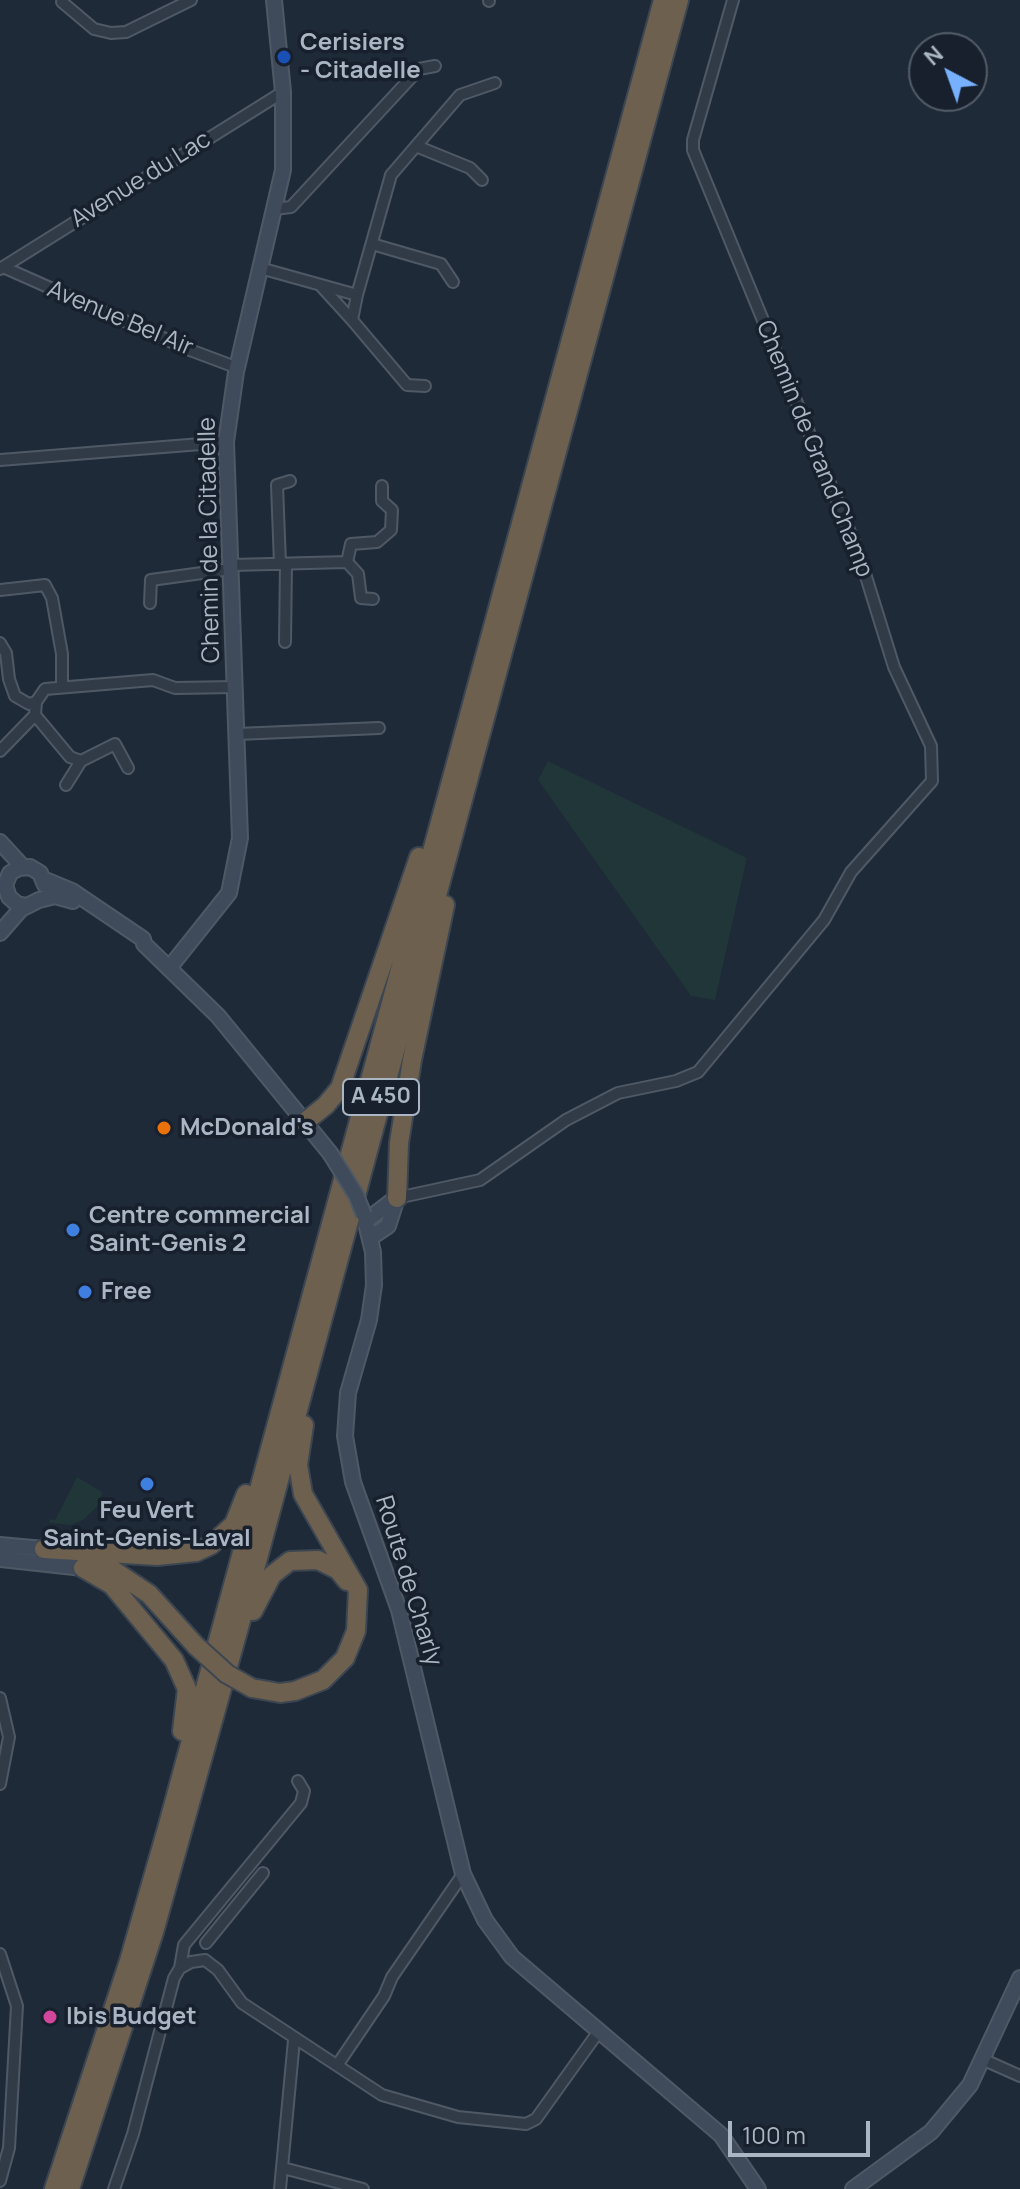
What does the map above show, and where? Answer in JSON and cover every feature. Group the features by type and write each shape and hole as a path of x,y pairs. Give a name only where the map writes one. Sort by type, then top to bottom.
{"highway":[{"name":"A 450","path":"54,2189 129,1961 168,1825 663,0"},
{"name":"A 450","path":"70,2189 154,1932 679,0"},
{"path":"397,1198 399,1143 422,1009 471,802 465,789"},
{"path":"305,1122 326,1105 340,1088 432,819 443,808"},
{"path":"44,1549 131,1580 149,1594 196,1646 227,1674 252,1688 280,1693 295,1691 323,1680 334,1671 353,1644 358,1590 351,1573 309,1509 299,1477 300,1442 323,1343 318,1329"},
{"path":"44,1549 176,1556 211,1545 224,1536 240,1511 275,1401 286,1388"},
{"path":"218,1700 228,1695 256,1604 280,1567 299,1559 329,1564 346,1578 357,1598"},
{"path":"89,1566 123,1596 169,1653 183,1677 186,1712 164,1808 168,1825"}],"main road":[{"name":"Chemin de la Citadelle","path":"170,967 229,893 237,868 240,838 226,442 238,368 283,170 283,92 274,0"},
{"path":"0,842 17,870"},
{"path":"0,852 17,870"},
{"path":"0,933 33,903 45,890 43,879 35,869 17,870 5,885 9,897 17,904 33,903"},
{"name":"Route de Charly","path":"43,879 72,891 143,939 144,944 218,1016 330,1153 365,1218 374,1285 369,1320 348,1393 345,1436 353,1482 399,1610 463,1874 485,1920 512,1957 721,2135 758,2189"},
{"name":"Route de Charly","path":"33,903 55,896 69,899 137,945 144,944"},
{"path":"0,923 9,897"},
{"path":"365,1218 397,1198"},
{"path":"370,1238 388,1226 397,1198"},
{"path":"0,1545 44,1549"},
{"path":"0,1559 89,1566"},
{"path":"853,2189 931,2132 970,2085 1020,1978"}],"street":[{"path":"62,2 94,29 111,33 126,32 191,0"},
{"name":"Chemin de Grand Champ","path":"397,1198 480,1180 566,1120 618,1093 676,1081 698,1072 824,920 851,872 928,789 935,772 934,759 894,667 859,554 693,150 693,140 733,0"},
{"path":"274,209 291,207 419,69 435,66"},
{"path":"352,320 391,175 460,95 495,83"},
{"name":"Avenue du Lac","path":"2,268 283,92"},
{"path":"416,146 470,168 482,180"},
{"path":"372,244 441,264 453,282"},
{"name":"Avenue Bel Air","path":"2,268 238,368"},
{"path":"260,268 357,295"},
{"path":"321,285 407,385 425,386"},
{"path":"0,460 226,442"},
{"path":"285,642 277,485 290,481"},
{"path":"347,562 351,544 377,542 391,530 392,510 382,501 382,486"},
{"path":"150,603 151,580 231,567 347,562 358,574 361,598 373,599"},
{"path":"0,590 45,585 52,598 60,640 62,686"},
{"path":"0,643 6,653 15,696 29,704 36,702"},
{"path":"0,751 35,715 36,702 45,689 153,680 175,688 235,687"},
{"path":"35,715 70,757 81,761"},
{"path":"237,734 379,728"},
{"path":"66,785 81,761 115,744 128,768"},
{"path":"0,1698 9,1737 0,1784"},
{"path":"114,2189 133,2134 184,1945 301,1803 304,1791 298,1781"},
{"path":"205,1960 206,1943 263,1873"},
{"path":"338,2064 429,1919 463,1874"},
{"path":"198,1931 206,1943"},
{"path":"0,1954 17,2006 9,2148 0,2181"},
{"path":"180,1968 205,1960"},
{"path":"205,1960 218,1970 242,2003 382,2095 417,2108 458,2117 526,2124 543,2112 556,2085 599,2031"},
{"path":"280,2189 294,2040"},
{"path":"982,2059 1020,2076"},
{"path":"283,2168 363,2189"}],"green space":[{"path":"548,761 747,858 715,1000 691,996 538,780"},
{"path":"77,1477 102,1492 101,1503 83,1520 71,1525 50,1523 49,1519 55,1520"}],"place":[{"name":"Cerisiers - Citadelle","path":"284,57"},
{"name":"McDonald's","path":"164,1128"},
{"name":"Centre commercial Saint-Genis 2","path":"73,1230"},
{"name":"Free","path":"85,1292"},
{"name":"Feu Vert Saint-Genis-Laval","path":"147,1484"},
{"name":"Ibis Budget","path":"50,2017"}]}
